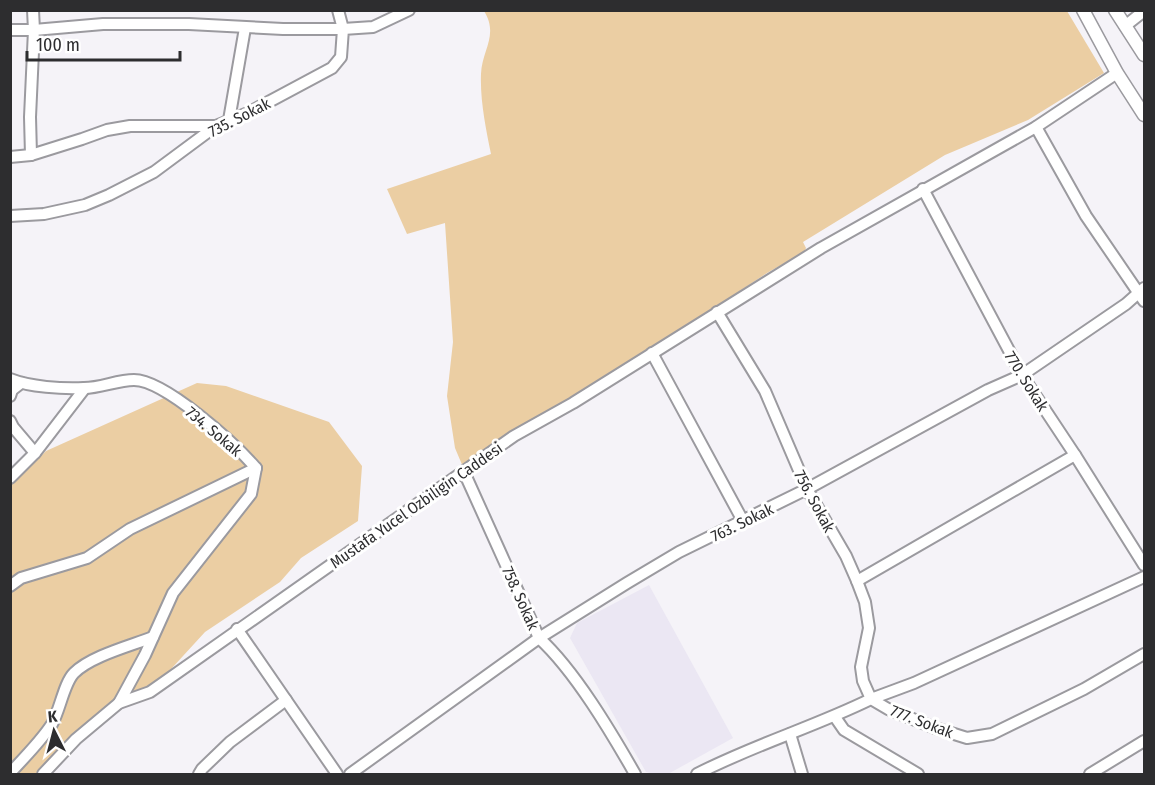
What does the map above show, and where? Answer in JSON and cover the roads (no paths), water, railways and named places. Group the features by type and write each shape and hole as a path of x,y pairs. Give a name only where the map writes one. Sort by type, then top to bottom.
{"main road":[{"path":"1083,10 1117,73 1144,115"},
{"path":"1115,10 1144,55"}],"street":[{"path":"31,155 33,10"},
{"path":"338,10 343,29"},
{"path":"10,30 104,24 343,29 373,27 409,10"},
{"path":"1125,26 1144,11"},
{"path":"230,120 245,28"},
{"name":"735. Sokak","path":"10,216 44,214 86,205 154,172 216,126 278,98 332,68 341,57 343,29"},
{"name":"Mustafa Yucel Ozbiligin Caddesi","path":"120,703 150,692 514,436 573,403 821,248 1036,127 1117,73"},
{"path":"10,157 31,155 107,130 130,126 216,126"},
{"path":"1036,127 1086,216 1142,294"},
{"name":"770. Sokak","path":"923,189 1022,375 1144,565"},
{"name":"763. Sokak","path":"350,774 539,638 679,552 807,489 988,390 1022,375 1142,294"},
{"name":"756. Sokak","path":"717,312 765,390 807,489 846,556 857,581 865,602 869,628 861,667 863,681 871,699"},
{"path":"652,353 743,521"},
{"name":"734. Sokak","path":"16,381 85,388 136,380 165,390 239,449 256,468 251,494 173,593 120,703"},
{"path":"10,396 16,381"},
{"path":"10,478 35,453 85,388"},
{"path":"10,421 13,428 35,453"},
{"path":"857,581 1075,455"},
{"path":"10,586 21,578 87,558 130,530 256,468"},
{"name":"758. Sokak","path":"464,472 539,638 553,651 581,690 635,774"},
{"path":"871,699 914,683 1144,577"},
{"path":"237,629 337,774"},
{"path":"10,773 51,725 69,679 75,672 87,663 153,637"},
{"name":"777. Sokak","path":"697,774 745,751 835,717 871,699 888,709 967,738 992,734 1084,689 1144,654"},
{"path":"203,773 230,742 286,700"},
{"path":"43,774 76,739 120,703"},
{"path":"835,717 844,730 918,774"},
{"path":"790,734 802,774"},
{"path":"1090,774 1144,741"}]}
